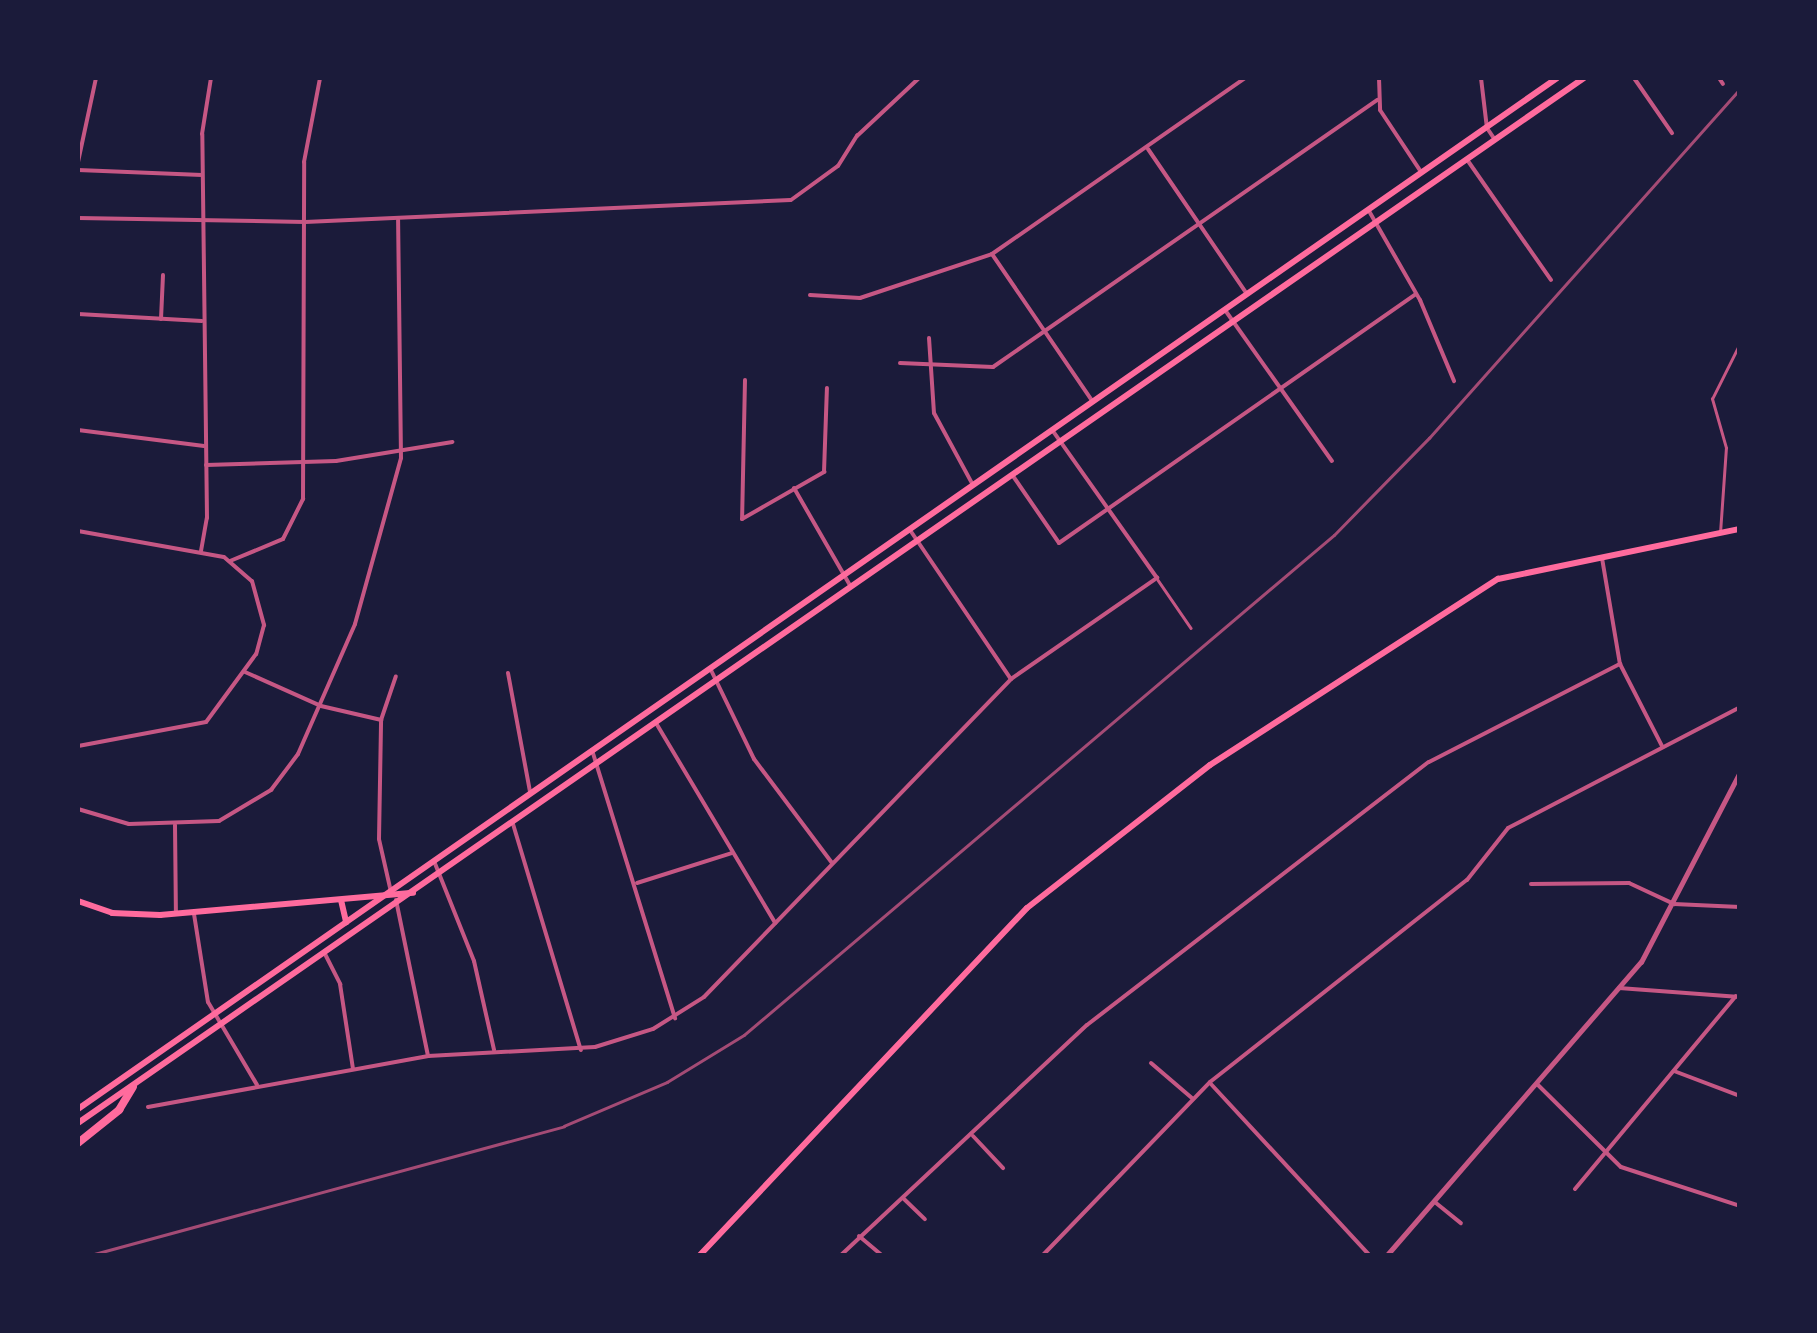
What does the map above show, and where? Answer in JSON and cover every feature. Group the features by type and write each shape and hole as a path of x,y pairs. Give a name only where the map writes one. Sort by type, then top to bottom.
{"highway":[{"path":"78,1144 119,1110 133,1086"}],"main road":[{"path":"78,1109 1557,78"},
{"path":"78,1123 399,904 1584,78"},
{"path":"699,1256 1026,908 1210,765 1460,600 1515,574 1740,529"},
{"path":"78,902 112,913 194,914 414,893"},
{"path":"341,900 346,922"}],"street":[{"path":"78,162 96,78"},
{"path":"201,551 206,465 202,175 212,78"},
{"path":"230,561 271,547 291,530 306,464 306,143 320,78"},
{"path":"78,218 202,222 398,220 791,200 838,166 857,136 920,78"},
{"path":"810,295 860,298 992,254 1245,78"},
{"path":"1379,78 1377,100 1420,172"},
{"path":"1481,78 1487,128 1495,140"},
{"path":"1634,78 1672,133"},
{"path":"1719,78 1723,84"},
{"path":"900,362 993,367 1377,100"},
{"path":"1147,148 1247,294"},
{"path":"1467,159 1551,280"},
{"path":"78,170 202,175"},
{"path":"1368,210 1416,294 1454,381"},
{"path":"78,809 120,824 224,819 268,794 294,760 355,624 402,449 398,220"},
{"path":"992,254 1094,402"},
{"path":"161,320 162,274"},
{"path":"1013,476 1059,543 1416,294"},
{"path":"1226,310 1332,461"},
{"path":"78,314 202,321"},
{"path":"929,338 934,412 973,485"},
{"path":"745,380 742,519 824,472 827,388"},
{"path":"78,430 204,446"},
{"path":"148,1107 428,1056 494,1050 581,1050 675,1018 704,997 1011,680 1157,578 1053,431"},
{"path":"206,465 306,464 452,442"},
{"path":"794,488 851,587"},
{"path":"909,528 1011,680"},
{"path":"78,531 201,551 230,561 252,581 263,612 262,638 245,672 202,724 78,746"},
{"path":"1602,557 1620,664 1662,746"},
{"path":"840,1256 1110,1006 1429,762 1620,664"},
{"path":"710,668 754,759 832,863"},
{"path":"245,672 321,706 381,720"},
{"path":"508,673 530,792"},
{"path":"396,676 381,720 379,839 392,893 399,904 428,1056"},
{"path":"1042,1256 1210,1082 1468,880 1508,828 1740,707"},
{"path":"656,723 775,923"},
{"path":"592,750 675,1018"},
{"path":"1386,1256 1619,988 1674,904 1740,772"},
{"path":"175,824 176,914"},
{"path":"513,824 581,1050"},
{"path":"635,884 732,852"},
{"path":"434,861 474,961 494,1050"},
{"path":"1530,884 1629,883 1674,904 1740,907"},
{"path":"194,914 213,1012 257,1085"},
{"path":"325,954 340,984 353,1069"},
{"path":"1619,988 1738,997"},
{"path":"1575,1189 1738,997"},
{"path":"1151,1063 1193,1099"},
{"path":"1674,1071 1740,1096"},
{"path":"1210,1082 1370,1256"},
{"path":"1537,1084 1603,1154 1638,1175 1740,1206"},
{"path":"973,1136 1002,1168"},
{"path":"904,1199 926,1219"},
{"path":"1436,1202 1461,1222"},
{"path":"859,1236 883,1256"}],"lane":[{"path":"1720,534 1726,448 1712,401 1740,344"},
{"path":"1157,578 1191,628"}],"railway":[{"path":"87,1256 564,1126 667,1082 744,1035 1334,535 1429,438 1740,89"}]}
